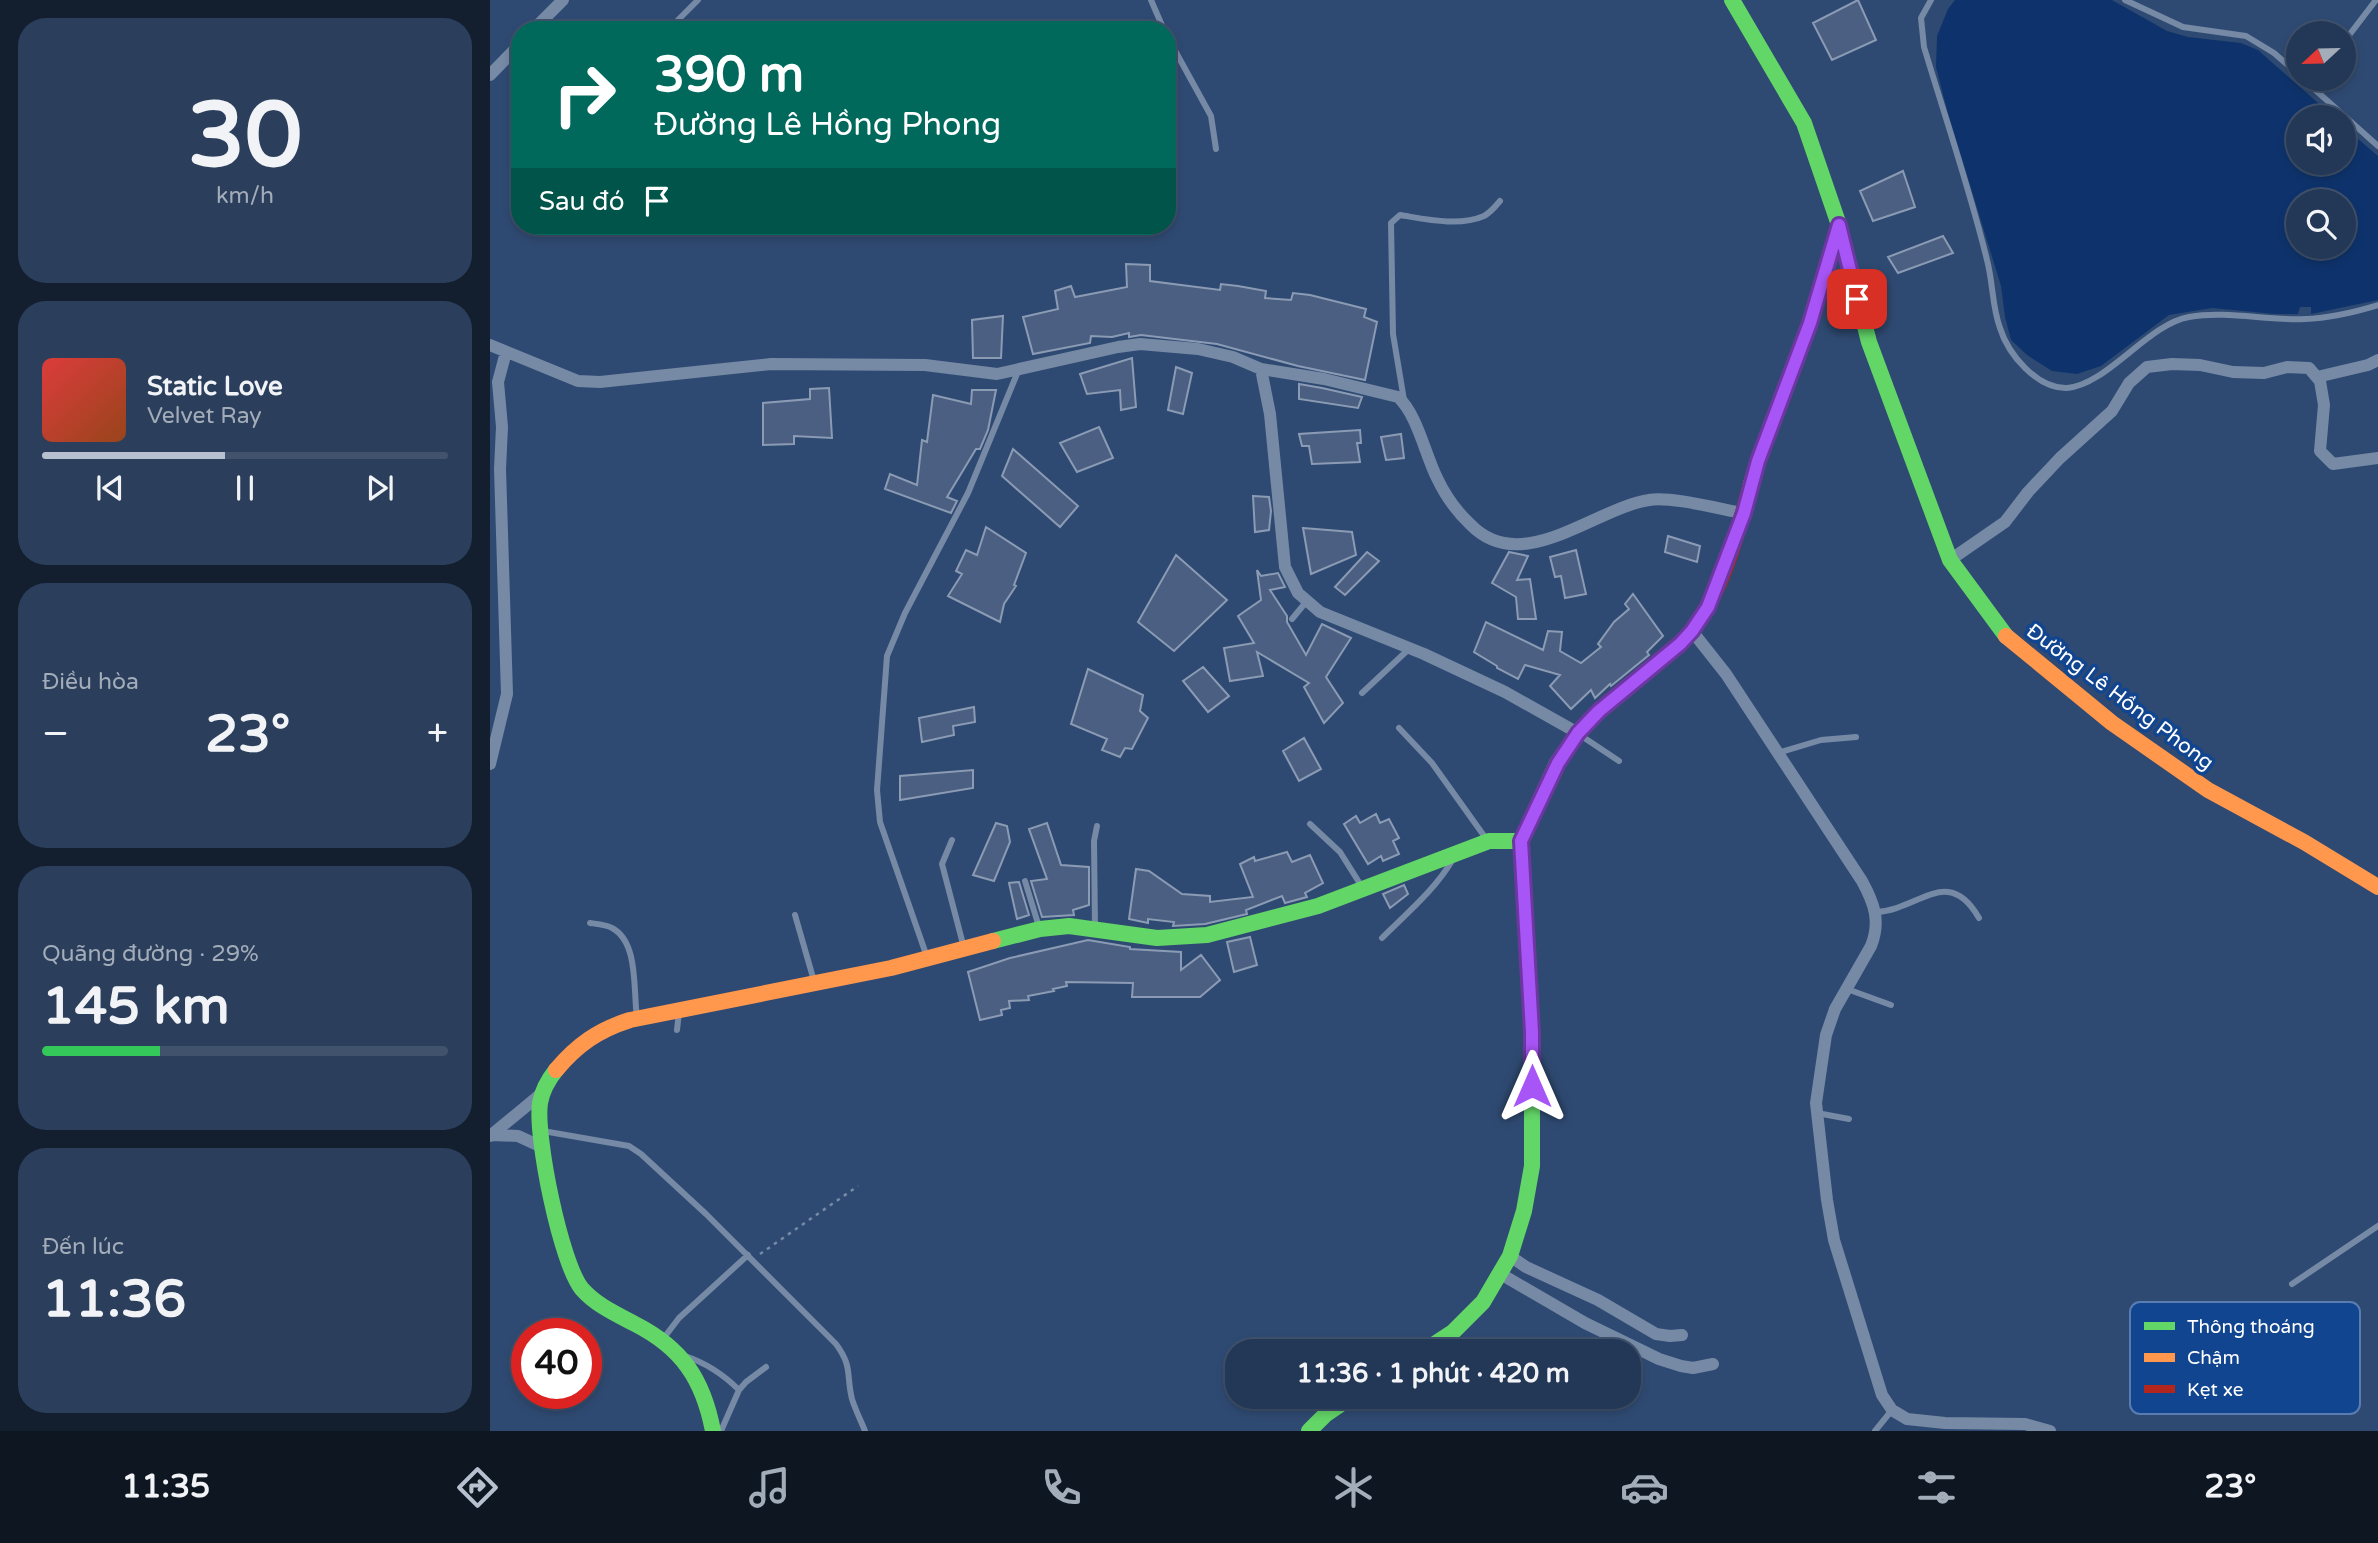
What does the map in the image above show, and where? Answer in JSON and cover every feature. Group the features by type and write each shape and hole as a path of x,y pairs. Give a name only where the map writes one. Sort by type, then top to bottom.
{"street":[{"path":"542,21 563,0"},
{"name":"Đường Lê Hồng Phong","path":"1732,0 1804,123 1839,225 1869,342 1950,560 2010,640 2112,723 2208,789 2378,887"},
{"path":"490,75 511,53"},
{"path":"1442,1339 1483,1302 1510,1256 1524,1211 1532,1166 1532,1032 1521,841 1558,763 1578,733 1599,711 1680,644 1708,607 1744,513 1758,461 1810,323 1839,225"},
{"path":"490,345 578,381 600,382 771,364 925,365 997,374 1140,344 1198,349 1233,356 1261,369 1324,379 1398,397 1404,402 1437,479 1454,506 1472,527 1490,539 1516,545 1534,542 1559,535 1636,502 1653,499 1744,513"},
{"path":"490,764 507,694 500,469 502,427 498,382 506,352"},
{"path":"2317,377 2368,365 2378,360"},
{"path":"1950,560 2005,522 2028,492 2060,458 2112,411 2130,383 2147,367 2181,364 2233,372 2264,373 2287,368 2309,368 2320,381 2324,405 2320,452 2333,464 2378,458"},
{"path":"1261,369 1270,414 1285,567 1298,593 1320,612 1410,648 1505,692 1578,733"},
{"path":"1692,631 1726,674 1862,881 1872,898 1876,912 1875,936 1835,1009 1826,1035 1819,1076 1817,1112 1834,1240 1882,1395 1892,1410 1907,1419 1945,1423 2025,1424 2050,1431"},
{"path":"491,1136 542,1094 553,1073 586,1040 604,1028 928,959 1040,929 1069,926 1157,938 1240,928 1305,910 1489,841 1521,841"},
{"path":"542,1094 542,1147 564,1249 581,1288 618,1316 662,1340 676,1353 704,1392 713,1431"},
{"path":"491,1136 518,1136 542,1147"},
{"path":"1510,1256 1526,1267 1598,1300 1656,1334 1682,1335"},
{"path":"1499,1273 1585,1323 1659,1359 1693,1368 1713,1364"},
{"path":"1309,1431 1334,1409"}],"lane":[{"path":"677,21 698,0"},
{"path":"1151,0 1160,21"},
{"path":"1931,0 1921,18 1924,47 1987,261 2000,329 2016,358 2039,381 2066,388 2094,379 2151,336 2188,317 2218,315 2306,319 2378,305"},
{"path":"2125,0 2183,27 2246,36 2286,64"},
{"path":"2356,26 2376,0"},
{"path":"1176,52 1211,116 1216,149"},
{"path":"2316,91 2378,146"},
{"path":"1404,402 1393,334 1391,223 1400,215 1450,221 1473,220 1487,215 1500,201"},
{"path":"928,959 880,822 877,790 887,656 905,613 968,493 1018,369"},
{"path":"1292,619 1306,602"},
{"path":"1362,693 1410,648"},
{"path":"1399,727 1432,763 1489,841"},
{"path":"1578,733 1619,761"},
{"path":"1778,754 1821,740 1856,737"},
{"path":"1310,824 1340,852 1363,889"},
{"path":"1095,930 1094,841 1097,826"},
{"path":"952,840 942,864 965,950"},
{"path":"1382,938 1444,874 1455,854"},
{"path":"1026,881 1040,929"},
{"path":"1876,912 1900,907 1937,891 1947,890 1961,894 1979,918"},
{"path":"795,915 814,983"},
{"path":"590,923 612,928 625,941 632,958 637,1019"},
{"path":"1846,989 1891,1005"},
{"path":"677,1030 680,1010"},
{"path":"1817,1112 1849,1119"},
{"path":"541,1130 629,1146 650,1163 836,1344 845,1356 850,1372 852,1398 865,1431"},
{"path":"2292,1284 2378,1226"},
{"path":"662,1340 679,1318 750,1258"},
{"path":"676,1353 719,1372 739,1390"},
{"path":"721,1431 739,1390 766,1367"},
{"path":"1875,1431 1892,1410"}],"path":[{"path":"750,1258 858,1186"}],"water":[{"path":"1955,0 2112,0 2167,31 2188,37 2241,43 2258,50 2286,75 2286,91 2305,91 2320,105 2286,105 2286,175 2356,175 2356,137 2378,156 2378,300 2311,314 2311,307 2300,307 2298,314 2212,308 2169,315 2101,366 2077,374 2052,371 2027,355 2011,340 2001,286 1936,67 1937,36 1948,9"}],"building":[{"path":"1858,0 1876,40 1832,60 1813,23"},
{"path":"1903,171 1915,207 1873,221 1860,191"},
{"path":"1943,236 1953,253 1898,273 1888,257"},
{"path":"1126,264 1150,265 1150,281 1220,290 1221,284 1238,286 1266,291 1265,298 1291,300 1293,293 1310,295 1366,309 1364,317 1377,322 1365,380 1298,366 1217,344 1141,335 1129,337 1129,333 1112,337 1091,336 1090,343 1033,354 1023,317 1058,309 1055,291 1071,286 1075,297 1127,287"},
{"path":"1003,316 1001,358 973,358 972,320"},
{"path":"1132,358 1136,407 1121,410 1120,390 1087,394 1080,374"},
{"path":"1176,367 1192,373 1183,414 1168,410"},
{"path":"1299,384 1362,397 1358,408 1299,399"},
{"path":"829,388 832,438 794,436 794,444 763,445 763,403 810,399 810,389"},
{"path":"972,390 996,390 988,430 980,449 976,449 947,497 957,501 951,513 885,489 890,474 917,485 922,440 927,442 933,395 971,404"},
{"path":"1099,427 1113,458 1077,472 1060,443"},
{"path":"1360,430 1361,443 1357,443 1360,462 1312,464 1309,446 1302,446 1299,434"},
{"path":"1401,434 1404,458 1386,460 1381,437"},
{"path":"1013,449 1078,506 1060,527 1002,476"},
{"path":"1253,496 1269,497 1269,530 1255,532"},
{"path":"986,527 1026,553 1014,585 1016,586 1004,604 1000,622 948,596 962,574 956,571 966,550 977,555"},
{"path":"1303,528 1352,532 1356,555 1311,574"},
{"path":"1668,536 1700,546 1697,562 1665,552"},
{"path":"1576,550 1586,594 1565,598 1561,576 1555,577 1550,557"},
{"path":"1367,552 1379,561 1345,595 1335,587"},
{"path":"1509,552 1528,556 1517,580 1530,579 1536,619 1518,619 1516,597 1492,583"},
{"path":"1176,555 1227,600 1174,651 1138,622"},
{"path":"1257,570 1261,576 1278,573 1285,587 1270,590 1287,616 1287,622 1306,655 1322,624 1351,638 1326,677 1343,703 1324,723 1304,687 1309,683 1257,652 1263,676 1230,681 1224,648 1254,643 1238,616 1261,600"},
{"path":"1633,594 1663,636 1647,652 1649,655 1611,686 1610,684 1595,698 1591,690 1571,709 1550,686 1560,675 1525,665 1518,679 1474,652 1486,622 1543,650 1548,631 1562,632 1560,651 1581,663 1601,647 1598,644 1614,622 1629,609 1625,604"},
{"path":"1203,667 1229,696 1208,712 1183,681"},
{"path":"1088,669 1143,695 1140,711 1148,718 1132,749 1125,748 1120,757 1102,750 1107,739 1071,724"},
{"path":"974,707 975,722 953,726 954,735 922,742 919,718"},
{"path":"1304,738 1321,769 1299,781 1283,751"},
{"path":"973,770 973,788 900,800 900,776"},
{"path":"1376,814 1380,823 1389,819 1399,838 1393,841 1399,854 1383,861 1381,856 1368,864 1344,824 1356,816 1360,823"},
{"path":"996,823 1007,826 1010,842 994,881 973,875"},
{"path":"1047,823 1061,865 1089,867 1089,905 1073,910 1074,915 1042,917 1031,881 1047,879 1029,829"},
{"path":"1287,852 1292,862 1310,855 1323,883 1305,893 1307,897 1285,903 1282,896 1246,910 1247,914 1205,924 1173,926 1174,922 1148,919 1148,923 1129,919 1136,869 1149,871 1182,894 1210,896 1210,902 1253,897 1240,864 1254,857 1255,861"},
{"path":"1019,882 1029,915 1017,919 1009,883"},
{"path":"1404,885 1408,894 1390,908 1383,894"},
{"path":"1250,937 1257,965 1234,972 1227,942"},
{"path":"1088,940 1130,949 1181,952 1181,970 1201,955 1220,980 1200,997 1132,997 1133,983 1066,982 1067,986 1053,989 1054,991 1028,996 1029,1000 1009,1001 1010,1008 1001,1010 1002,1015 980,1020 968,972 1010,958"}],"traffic: fast":[{"path":"1732,0 1804,123 1839,225 1869,342 1950,560 2006,636"},
{"path":"1442,1339 1483,1302 1510,1256 1524,1211 1532,1166 1532,1033 1521,841 1557,763 1578,733 1599,711 1657,663"},
{"path":"993,941 1040,929 1069,926 1157,938 1207,935 1318,906 1489,841 1521,841"},
{"path":"556,1070 542,1094 540,1103 542,1142 551,1199 574,1275 582,1289 594,1300 651,1333 678,1355 688,1367 703,1396 713,1431"},
{"path":"1309,1431 1334,1409"}],"traffic: slow":[{"path":"1750,487 1810,323 1839,225"},
{"path":"2006,636 2112,723 2208,790 2304,842 2378,887"},
{"path":"556,1070 589,1039 630,1020 891,968 993,941"}],"traffic: jam":[{"path":"1657,663 1689,634 1713,597 1728,561 1750,487"}],"route":[{"path":"1532,1086 1532,1032 1521,841 1558,763 1578,733 1599,711 1680,644 1708,607 1744,513 1758,461 1810,323 1839,225 1857,299"}]}
